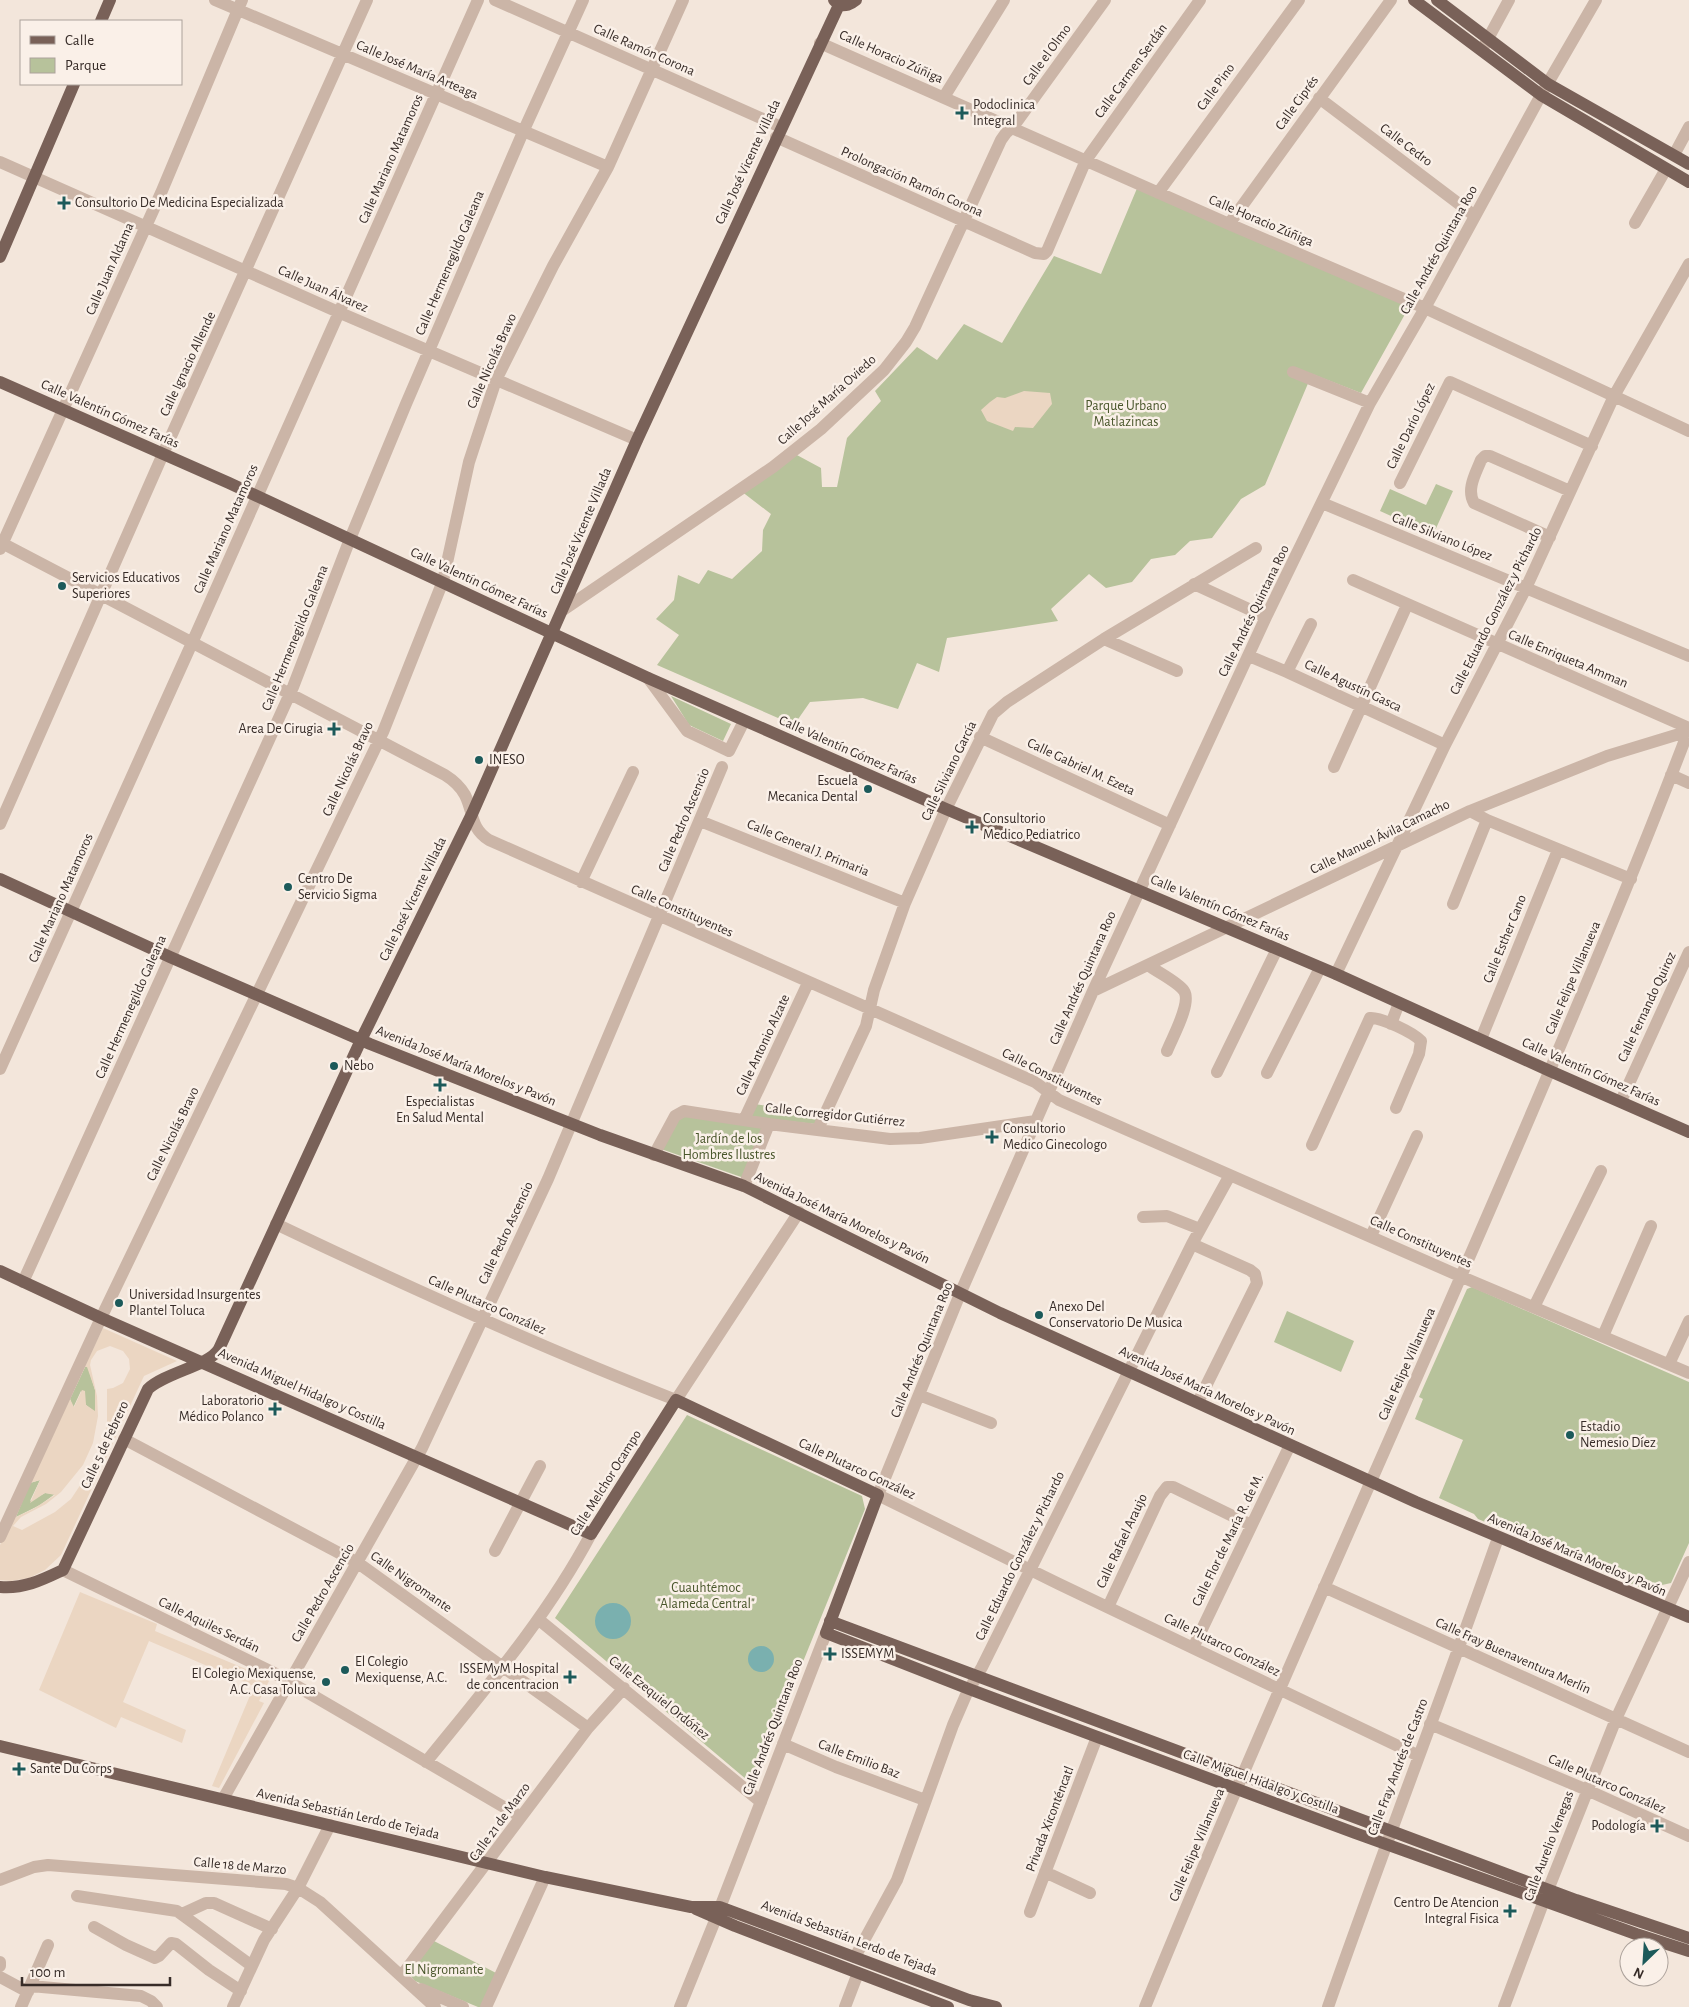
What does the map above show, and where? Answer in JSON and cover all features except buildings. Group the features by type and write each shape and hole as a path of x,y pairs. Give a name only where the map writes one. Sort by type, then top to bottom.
{"main road":[{"path":"101,20 110,0"},
{"path":"836,3 848,6 856,0"},
{"path":"1414,0 1541,95 1689,182"},
{"path":"1437,0 1548,84 1689,164"},
{"name":"Calle José Vicente Villada","path":"203,1361 212,1357 219,1349 361,1040 472,814 637,440 820,43 836,3"},
{"path":"0,257 74,85"},
{"name":"Calle Valentín Gómez Farías","path":"0,382 443,581 648,678 946,809 1336,974 1689,1132"},
{"name":"Avenida José María Morelos y Pavón","path":"0,879 170,957 361,1040 572,1124 744,1186 960,1294 1371,1482 1498,1538 1689,1617"},
{"name":"Avenida Miguel Hidalgo y Costilla","path":"0,1271 101,1318 203,1361 591,1534"},
{"name":"Calle 5 de Febrero","path":"63,1570 148,1389 157,1382 203,1361"},
{"name":"Calle Plutarco González","path":"676,1400 878,1495"},
{"name":"Calle Melchor Ocampo","path":"591,1534 676,1400"},
{"name":"Calle Andrés Quintana Roo","path":"828,1627 878,1495"},
{"path":"0,1587 27,1586 51,1577 63,1570"},
{"name":"Calle Miguel Hidalgo y Costilla","path":"828,1627 977,1677 1243,1774 1390,1831 1636,1934 1689,1951"},
{"name":"Calle Miguel Hidalgo y Costilla","path":"828,1627 969,1689 1385,1844 1689,1938"},
{"name":"Avenida Sebastián Lerdo de Tejada","path":"0,1746 546,1877 718,1913 855,1957 969,2000 996,2007"},
{"name":"Avenida Sebastián Lerdo de Tejada","path":"718,1913 858,1973 948,2007"}],"street":[{"name":"Calle José María Arteaga","path":"215,0 240,5 343,54 608,167"},
{"name":"Calle Ignacio Allende","path":"0,824 163,454 367,0"},
{"name":"Calle Mariano Matamoros","path":"0,1069 478,0"},
{"name":"Calle Ramón Corona","path":"495,0 652,70 779,132"},
{"name":"Calle Hermenegildo Galeana","path":"23,1282 290,694 350,539 523,132 583,0"},
{"name":"Calle Nicolás Bravo","path":"0,1537 101,1318 380,740 443,581 469,462 496,380 553,266 608,167 683,0"},
{"path":"944,97 1004,0"},
{"name":"Calle el Olmo","path":"1014,127 1105,0"},
{"name":"Calle Carmen Serdán","path":"1035,253 1044,254 1047,251 1086,160 1200,0"},
{"name":"Calle Pino","path":"1158,193 1299,0"},
{"name":"Calle Ciprés","path":"1229,224 1391,0"},
{"path":"1481,51 1510,0"},
{"name":"Calle Andrés Quintana Roo","path":"878,1495 960,1294 1093,991 1266,617 1370,403 1425,308 1541,95 1596,0"},
{"name":"Calle Juan Aldama","path":"1,545 146,226 240,5"},
{"name":"Calle Horacio Zúñiga","path":"820,43 1014,127 1158,193 1425,308 1689,430"},
{"name":"Calle Cedro","path":"1319,98 1475,216"},
{"name":"Calle José María Oviedo","path":"563,610 773,467 821,429 894,359 915,326 1001,140 1014,127"},
{"path":"1674,155 1689,127"},
{"name":"Prolongación Ramón Corona","path":"779,132 962,222 1035,253"},
{"name":"Calle Juan Álvarez","path":"0,162 429,352 637,440"},
{"path":"1635,223 1666,169"},
{"name":"Calle Eduardo González y Pichardo","path":"1336,974 1395,846 1526,588 1614,396 1689,264"},
{"path":"1293,372 1370,403"},
{"name":"Calle Darío López","path":"1400,483 1450,382 1592,446"},
{"path":"1550,537 1474,502 1470,496 1470,490 1481,460 1485,456 1490,456 1570,491"},
{"name":"Calle Silviano López","path":"1322,503 1689,656"},
{"name":"Calle Constituyentes","path":"1,545 380,740 454,781 464,794 472,814 474,826 483,836 659,917 1036,1082 1059,1100 1462,1277 1689,1373"},
{"name":"Calle Silviano García","path":"818,1129 863,1034 874,990 905,903 946,809 993,714 1104,639 1256,548"},
{"name":"Calle Enriqueta Amman","path":"1353,580 1689,729"},
{"path":"1194,584 1266,617"},
{"path":"1334,767 1407,605"},
{"path":"1287,672 1311,624"},
{"path":"1104,639 1178,671"},
{"name":"Calle Agustín Gasca","path":"1248,656 1445,745"},
{"path":"648,678 687,731 729,751 744,720"},
{"name":"Calle Felipe Villanueva","path":"1145,2007 1279,1689 1462,1277 1550,1071 1631,879 1689,729"},
{"name":"Calle Manuel Ávila Camacho","path":"1093,991 1470,810 1607,756 1689,729"},
{"name":"Calle Gabriel M. Ezeta","path":"980,737 1170,825"},
{"name":"Calle Pedro Ascencio","path":"223,1799 417,1456 548,1179 722,768"},
{"path":"581,882 633,772"},
{"path":"1671,775 1689,783"},
{"path":"1470,810 1487,820 1631,879"},
{"path":"1453,904 1487,820"},
{"name":"Calle General J. Primaria","path":"700,821 905,903"},
{"name":"Calle Esther Cano","path":"1480,1039 1558,850"},
{"path":"1216,1072 1278,949"},
{"name":"Calle Fernando Quiroz","path":"1621,1101 1689,952"},
{"path":"1148,965 1181,988 1186,996 1185,1008 1167,1051"},
{"path":"1267,1073 1320,968"},
{"name":"Calle Antonio Alzate","path":"744,1120 808,983"},
{"path":"1391,1024 1400,1003"},
{"path":"1312,1146 1370,1018 1375,1017 1414,1035 1421,1044 1420,1054 1396,1108"},
{"name":"Calle Corregidor Gutiérrez","path":"654,1155 675,1116 682,1111 880,1138 920,1138 1036,1121"},
{"path":"744,1186 769,1124"},
{"path":"1370,1236 1417,1136"},
{"path":"1534,1308 1600,1171"},
{"name":"Calle Eduardo González y Pichardo","path":"855,1957 897,1880 953,1724 969,1689 977,1677 1192,1244 1230,1175"},
{"name":"Calle Melchor Ocampo","path":"676,1400 799,1212"},
{"path":"1143,1217 1167,1216 1200,1229"},
{"name":"Calle Plutarco González","path":"276,1224 547,1348 676,1400"},
{"path":"1603,1336 1651,1226"},
{"path":"1192,1244 1250,1270 1255,1274 1257,1283 1198,1402"},
{"path":"1669,1364 1689,1321"},
{"path":"919,1395 991,1423"},
{"name":"Calle Nigromante","path":"124,1439 358,1563 588,1728"},
{"name":"Calle Flor de María R. de M.","path":"1193,1648 1290,1445"},
{"path":"495,1551 540,1466"},
{"name":"Calle Rafael Araujo","path":"1108,1607 1164,1489 1173,1487 1252,1525"},
{"name":"Calle Plutarco González","path":"878,1495 1419,1756"},
{"name":"Calle Melchor Ocampo","path":"426,1762 538,1619 591,1534"},
{"name":"Calle Fray Andrés de Castro","path":"1328,2007 1385,1844 1459,1648 1498,1538"},
{"name":"Calle Aurelio Venegas","path":"1504,2007 1616,1719 1689,1562"},
{"name":"Calle Aquiles Serdán","path":"63,1570 289,1681 521,1817"},
{"name":"Calle Fray Buenaventura Merlín","path":"1324,1587 1689,1752"},
{"name":"Calle Ezequiel Ordóñez","path":"538,1619 761,1802"},
{"name":"Calle Andrés Quintana Roo","path":"680,2007 828,1627"},
{"name":"Calle 21 de Marzo","path":"402,1976 588,1728 624,1688"},
{"name":"Calle Plutarco González","path":"1430,1724 1587,1790 1689,1836"},
{"name":"Privada Xiconténcatl","path":"1030,1912 1097,1737"},
{"name":"Calle Emilio Baz","path":"782,1744 836,1767 925,1800"},
{"path":"235,2006 252,1966 272,1929 298,1888 330,1825"},
{"name":"Calle 18 de Marzo","path":"0,1880 34,1867 48,1865 286,1884 298,1888 320,1902 435,2007"},
{"path":"1046,1872 1090,1893"},
{"path":"486,2007 546,1877"},
{"path":"77,1896 169,1909 182,1914 252,1966"},
{"path":"182,1914 206,1903 214,1903 272,1929"},
{"path":"94,1927 154,1958 159,1956 171,1942 241,1991"},
{"path":"21,2007 48,1945"},
{"path":"845,2007 858,1973"},
{"path":"0,1977 29,1989 140,1996 158,2007"},
{"path":"412,1985 463,2007"}],"green space":[{"name":"Parque Urbano Matlazincas","path":"1138,186 1409,307 1361,393 1312,374 1265,485 1241,499 1212,538 1190,541 1175,555 1151,559 1132,582 1106,588 1089,574 1051,609 1058,621 947,638 939,672 917,663 898,709 863,698 810,702 794,725 657,665 679,635 656,619 674,600 678,575 699,584 708,570 732,579 762,551 763,530 771,514 741,491 795,454 821,468 822,487 837,487 847,438 881,401 875,391 917,347 937,360 964,324 1002,343 1054,256 1101,274"},
{"path":"1436,484 1453,491 1433,535 1380,511 1390,489 1426,505"},
{"path":"671,696 731,724 723,741 689,725"},
{"path":"755,1104 820,1114 815,1124 751,1117"},
{"name":"Jardín de los Hombres Ilustres","path":"681,1114 764,1127 744,1178 661,1149"},
{"name":"Estadio Nemesio Díez","path":"1472,1287 1689,1382 1689,1543 1671,1583 1644,1589 1478,1519 1474,1514 1439,1498 1463,1440 1415,1419 1423,1399 1419,1397 1467,1289"},
{"path":"1287,1311 1354,1341 1341,1372 1274,1342"},
{"path":"85,1367 88,1367 95,1390 95,1412 86,1405 81,1391 73,1408 70,1399"},
{"name":"Cuauhtémoc \"Alameda Central\"","path":"687,1415 862,1496 865,1509 753,1785 555,1618"},
{"path":"40,1480 30,1501 45,1493 55,1494 40,1505 16,1517 15,1515 30,1483"},
{"name":"El Nigromante","path":"434,1941 498,1974 483,2007 478,2007 415,1981 409,1974"}],"shaded area":[{"path":"1024,391 1050,393 1052,404 1033,428 1015,427 1013,431 987,421 981,410 990,402 997,397 1005,398"},
{"path":"103,1328 177,1361 144,1376 61,1555 45,1570 29,1578 11,1581 0,1580 0,1545","holes":["110,1346 123,1351 129,1359 130,1369 123,1383 107,1389 107,1426 99,1453 71,1499 55,1512 22,1530 13,1526 21,1517 46,1504 61,1492 83,1465 93,1443 98,1416 97,1396 90,1365 97,1351","85,1367 87,1367 95,1390 95,1411 86,1405 85,1391 82,1390 74,1407 70,1399","40,1480 30,1503 45,1493 55,1495 16,1517 30,1483"]},
{"path":"80,1592 157,1624 155,1631 270,1679 259,1701 264,1703 219,1788 212,1786 254,1686 149,1641 123,1702 186,1730 182,1743 121,1717 116,1728 39,1690"}],"water":[{"path":"613,1603 626,1608 631,1621 626,1634 613,1639 600,1634 595,1621 600,1608"},
{"path":"761,1646 770,1650 774,1659 770,1668 761,1672 752,1668 748,1659 752,1650"}],"place":[{"name":"Podoclinica Integral","path":"962,113"},
{"name":"Consultorio De Medicina Especializada","path":"64,203"},
{"name":"Servicios Educativos Superiores","path":"62,586"},
{"name":"Area De Cirugia","path":"334,729"},
{"name":"INESO","path":"479,760"},
{"name":"Escuela Mecanica Dental","path":"868,789"},
{"name":"Consultorio Medico Pediatrico","path":"972,827"},
{"name":"Centro De Servicio Sigma","path":"288,887"},
{"name":"Nebo","path":"334,1066"},
{"name":"Especialistas En Salud Mental","path":"440,1085"},
{"name":"Consultorio Medico Ginecologo","path":"992,1137"},
{"name":"Universidad Insurgentes Plantel Toluca","path":"119,1303"},
{"name":"Anexo Del Conservatorio De Musica","path":"1039,1315"},
{"name":"Laboratorio Médico Polanco","path":"275,1409"},
{"name":"Estadio Nemesio Díez","path":"1570,1435"},
{"name":"ISSEMYM","path":"830,1654"},
{"name":"El Colegio Mexiquense, A.C.","path":"345,1670"},
{"name":"ISSEMyM Hospital de concentracion","path":"570,1677"},
{"name":"El Colegio Mexiquense, A.C. Casa Toluca","path":"326,1682"},
{"name":"Sante Du Corps","path":"19,1769"},
{"name":"Podología","path":"1657,1826"},
{"name":"Centro De Atencion Integral Fisica","path":"1510,1911"}]}
